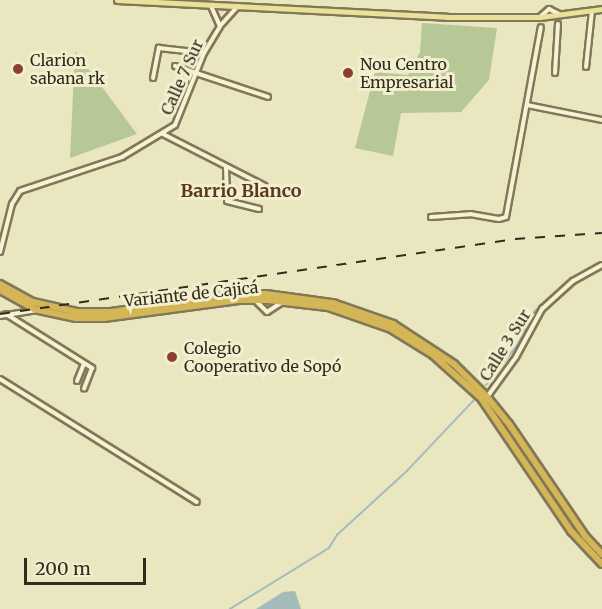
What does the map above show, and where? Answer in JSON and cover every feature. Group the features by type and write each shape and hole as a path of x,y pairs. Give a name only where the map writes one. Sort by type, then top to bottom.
{"highway":[{"name":"Variante de Cajicá","path":"0,284 33,302 77,312 111,312 238,294 314,299 349,307 393,324 437,351 484,396 509,424 579,527 602,554"},
{"name":"Variante de Cajicá","path":"0,290 36,310 76,318 104,318 255,299 286,301 344,311 391,329 433,355 470,383"},
{"name":"Variante de Cajicá","path":"484,396 571,531 602,564"}],"main road":[{"path":"117,0 447,17 540,17 602,9"}],"street":[{"path":"211,5 220,26"},
{"name":"Calle 7 Sur","path":"163,134 178,119 204,53 220,26 238,6"},
{"path":"586,67 592,11"},
{"path":"555,73 558,24"},
{"path":"431,217 470,214 499,219 506,217 541,27"},
{"path":"153,78 159,48 204,53"},
{"path":"175,66 268,97"},
{"path":"528,105 602,120"},
{"path":"0,252 12,204 20,191 122,157 163,134 265,186"},
{"path":"226,168 227,201 259,208"},
{"name":"Calle 3 Sur","path":"484,396 516,357 542,309 573,281 602,265"},
{"path":"255,299 266,313 286,301"},
{"path":"0,315 36,310"},
{"path":"6,314 92,369 84,389"},
{"path":"76,381 84,364"},
{"path":"0,379 197,502"}],"green space":[{"path":"422,23 497,28 489,80 461,112 401,113 393,156 355,148 375,72 408,75 420,52"},
{"path":"75,51 137,134 70,158"}],"water":[{"path":"295,591 301,609 256,609 283,592"}],"waterway":[{"path":"486,385 518,344 535,311 566,283"},
{"path":"230,609 329,548 337,535 407,471 475,399"}],"railway":[{"path":"0,314 515,239 602,233"}],"place":[{"name":"Clarion sabana rk","path":"18,69"},
{"name":"Nou Centro Empresarial","path":"348,73"},
{"name":"Colegio Cooperativo de Sopó","path":"172,357"}],"district":[{"name":"Barrio Blanco","path":"241,191"}]}
